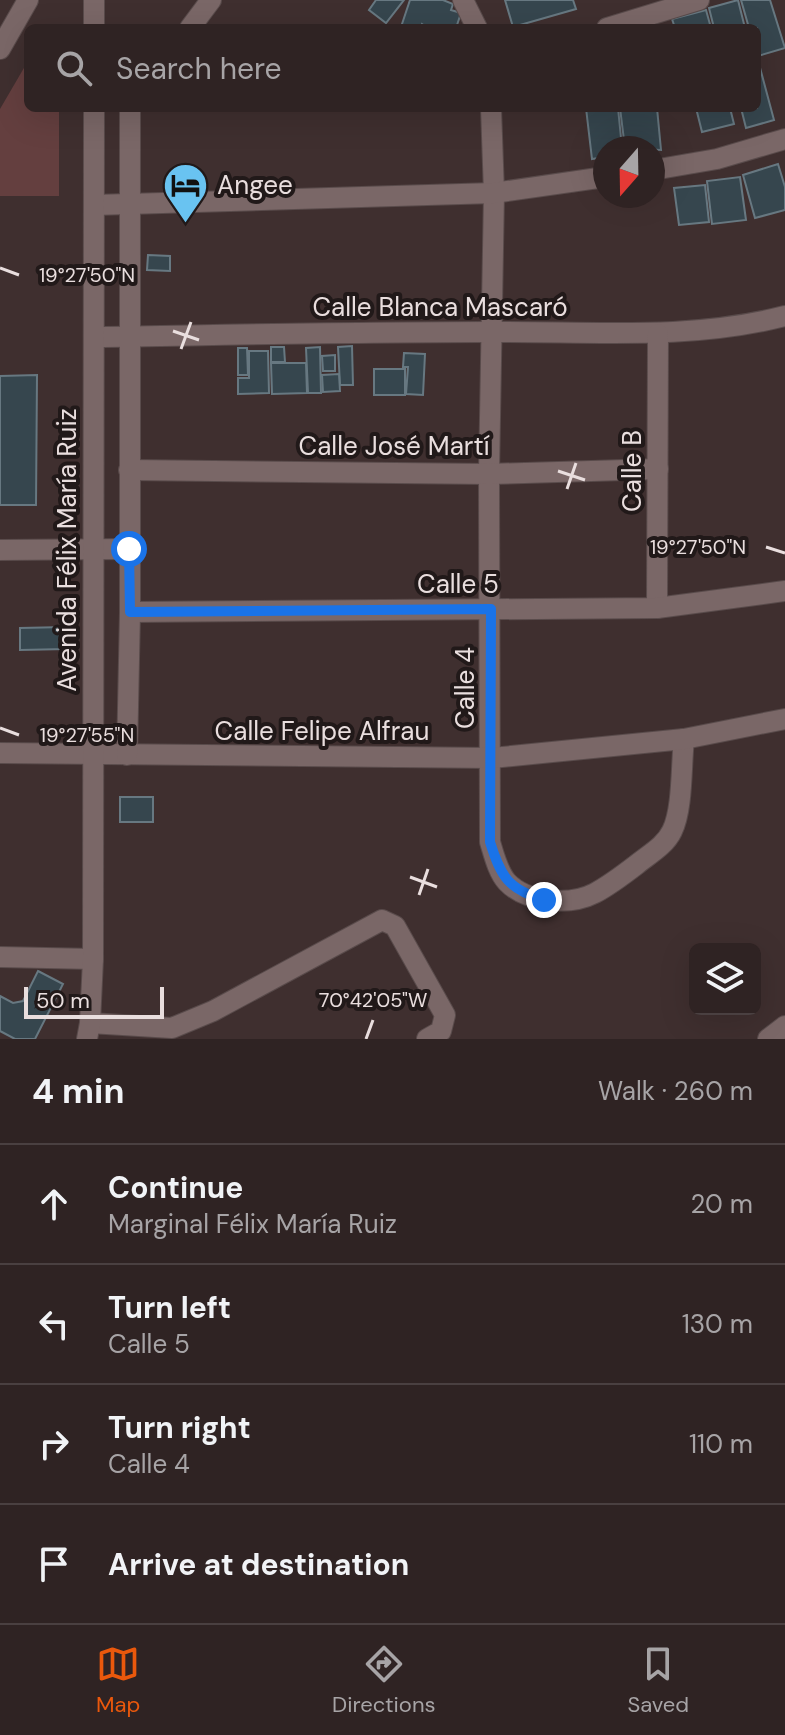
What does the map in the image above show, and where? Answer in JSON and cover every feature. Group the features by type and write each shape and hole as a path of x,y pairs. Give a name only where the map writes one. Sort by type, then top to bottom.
{"street":[{"path":"0,49 28,0"},
{"path":"94,0 94,24"},
{"path":"193,24 211,0"},
{"path":"463,0 475,24"},
{"path":"620,24 692,1"},
{"name":"Avenida Félix María Ruiz","path":"88,1031 93,959 94,112"},
{"path":"127,755 130,112"},
{"name":"Calle 4","path":"491,112 494,193 489,474 490,842 507,882 526,894 544,900 564,901 592,895 661,845 671,834 676,819 684,739"},
{"path":"665,168 717,159 785,139"},
{"path":"94,205 494,193 593,179"},
{"name":"Calle Blanca Mascaró","path":"94,337 491,331 658,334 746,326 785,316"},
{"name":"Calle B","path":"657,608 658,334"},
{"name":"Calle José Martí","path":"129,470 489,474 658,469"},
{"path":"0,550 129,549"},
{"name":"Calle 5","path":"130,612 657,608 785,591"},
{"name":"Calle Felipe Alfrau","path":"0,753 492,758 684,739 785,719"},
{"path":"88,1031 172,1028 213,1011 382,920 395,926 445,1015 441,1031 427,1039"},
{"path":"0,957 93,959"},
{"path":"768,1039 785,1026"}],"shaded area":[{"path":"24,68 24,112 59,112 59,196 0,196 0,109"}],"building":[{"path":"376,0 404,0 386,23 369,10"},
{"path":"410,0 443,0 453,4 451,10 461,13 457,24 402,24"},
{"path":"505,0 573,0 576,9 524,24 512,24"},
{"path":"738,0 744,24 713,24 709,8"},
{"path":"741,0 770,0 785,48 761,55 761,24 748,24"},
{"path":"706,10 710,24 674,24 672,19"},
{"path":"761,71 774,120 746,128 742,112 761,112"},
{"path":"586,112 618,112 621,136 593,136 593,159"},
{"path":"620,112 657,112 660,136 624,136"},
{"path":"697,112 731,112 734,124 702,132"},
{"path":"778,164 785,187 785,210 755,218 743,175"},
{"path":"740,177 746,220 712,224 707,181"},
{"path":"705,185 709,222 679,225 674,188"},
{"path":"148,255 170,256 170,271 147,270"},
{"path":"352,346 353,385 340,385 338,347"},
{"path":"271,347 284,347 285,362 271,362"},
{"path":"320,347 321,393 308,393 306,348"},
{"path":"238,348 247,348 248,375 238,375"},
{"path":"249,351 268,351 269,393 238,394 238,378 249,378"},
{"path":"404,353 425,354 423,395 406,394 408,367 403,367"},
{"path":"335,355 335,371 323,371 322,356"},
{"path":"271,363 306,363 307,393 272,394"},
{"path":"374,369 405,369 405,395 374,395"},
{"path":"339,374 340,391 323,392 322,375"},
{"path":"37,375 36,505 0,505 0,376"},
{"path":"65,627 66,649 20,650 20,628"},
{"path":"120,797 153,797 153,822 120,822"},
{"path":"38,971 63,984 35,1039 15,1039 0,1031 0,996 13,1003 23,1001"}],"place":[{"name":"Angee","path":"186,224"}],"route":[{"path":"129,549 130,612 491,609 490,842 507,882 526,894 544,900"}]}
